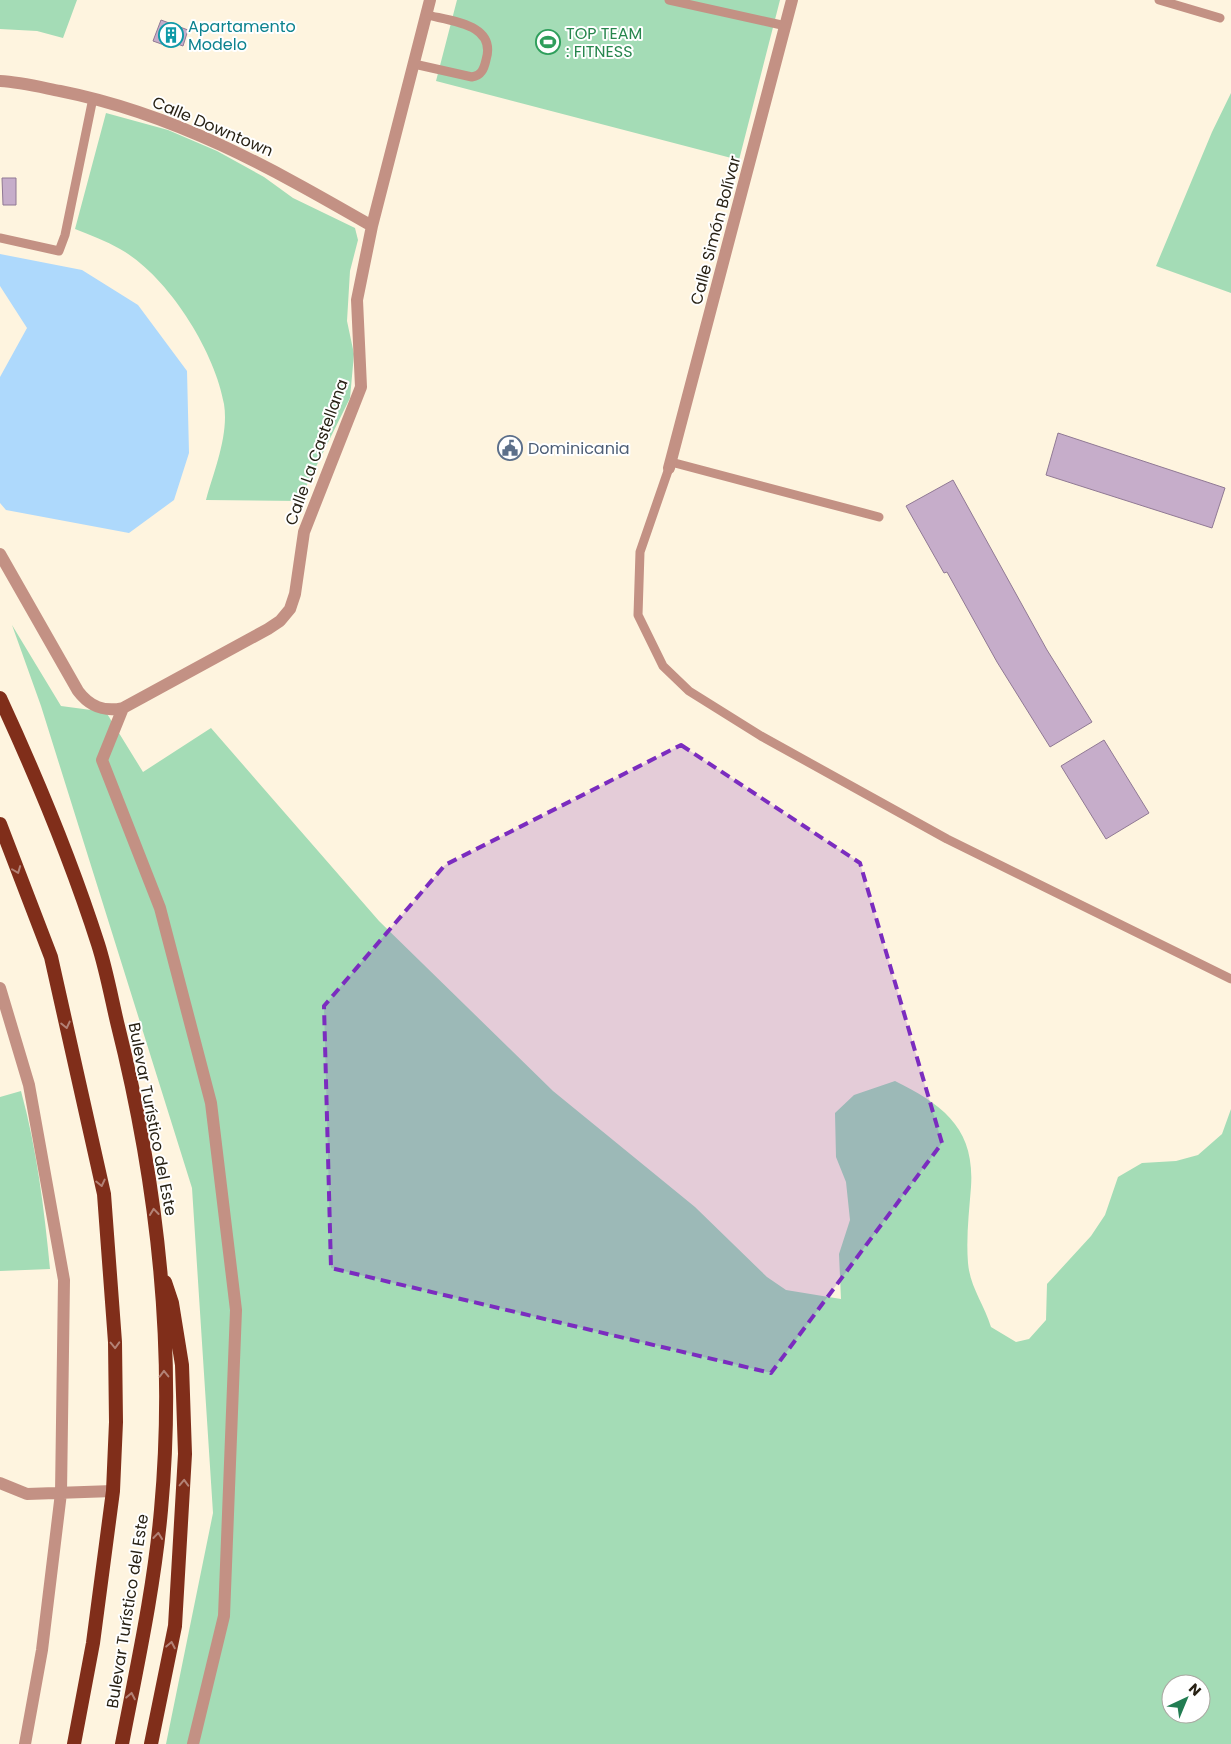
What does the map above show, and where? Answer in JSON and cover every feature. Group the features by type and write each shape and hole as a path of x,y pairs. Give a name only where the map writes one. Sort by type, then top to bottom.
{"highway":[{"name":"Bulevar Turístico del Este","path":"0,698 65,851 99,947 129,1070 151,1189 160,1265 165,1420 161,1508 144,1634 122,1744"},
{"name":"Bulevar Turístico del Este","path":"0,824 51,957 104,1194 115,1342 116,1422 113,1491 93,1644 74,1744"},
{"path":"151,1744 175,1626 185,1454 182,1365 172,1303 160,1265"}],"street":[{"name":"Calle La Castellana","path":"123,708 268,629 280,621 290,609 295,594 304,532 361,387 357,300 372,226 430,0"},
{"name":"Calle Simón Bolívar","path":"670,465 792,0"},
{"name":"Calle Downtown","path":"0,81 93,98 171,122 269,167 372,226"},
{"path":"0,554 84,699 102,709 123,708 102,760 160,908 211,1104 236,1310 224,1616 193,1744"},
{"path":"0,988 29,1085 64,1280 61,1493 42,1650 25,1744"},
{"path":"0,1484 28,1494 113,1491"}],"lane":[{"path":"669,0 786,26"},
{"path":"1159,0 1220,18"},
{"path":"414,64 472,77 478,76 483,70 486,61 488,51 486,41 476,28 426,15"},
{"path":"0,238 59,251 65,235 93,98"},
{"path":"879,516 670,465 640,552 638,615 662,666 689,690 761,736 947,839 1231,979"}],"highlighted area":[{"path":"681,745 860,863 942,1143 771,1373 331,1268 324,1006 445,865"}],"green space":[{"path":"0,0 77,0 63,38 37,31 0,29"},
{"path":"457,0 780,0 739,160 436,81"},
{"path":"1231,93 1231,293 1156,266 1212,132"},
{"path":"106,113 168,130 217,151 264,177 293,198 355,228 358,240 350,271 347,321 354,354 350,398 299,501 206,500 223,440 225,416 219,383 211,361 186,316 155,277 138,261 120,249 75,229"},
{"path":"12,625 61,706 106,712 143,772 211,728 379,921 553,1091 695,1207 767,1277 786,1290 841,1299 839,1254 850,1220 846,1182 836,1157 835,1113 854,1095 895,1081 928,1099 952,1121 961,1134 968,1149 971,1166 967,1244 971,1280 991,1327 1016,1342 1029,1339 1046,1320 1047,1284 1091,1236 1105,1215 1118,1177 1142,1163 1176,1161 1198,1155 1222,1134 1231,1109 1231,1744 166,1744 213,1513 192,1188 41,706"},
{"path":"21,1091 39,1179 50,1269 0,1271 0,1097"}],"water":[{"path":"0,254 82,270 138,305 187,371 189,453 174,500 129,533 6,510 0,503 0,377 27,328 0,286"}],"building":[{"name":"Apartamento Modelo","path":"161,20 188,30 183,46 169,41 167,46 153,41"},
{"path":"2,178 16,178 16,205 3,205"},
{"path":"1058,433 1225,488 1212,528 1046,475"},
{"path":"953,480 1047,650 1092,722 1050,747 997,662 947,572 944,573 906,506"},
{"path":"1104,740 1149,813 1106,839 1061,766"}],"place":[{"name":"Apartamento Modelo","path":"171,35"},
{"name":"TOP TEAM : FITNESS","path":"548,42"},
{"name":"Dominicania","path":"510,448"}]}
